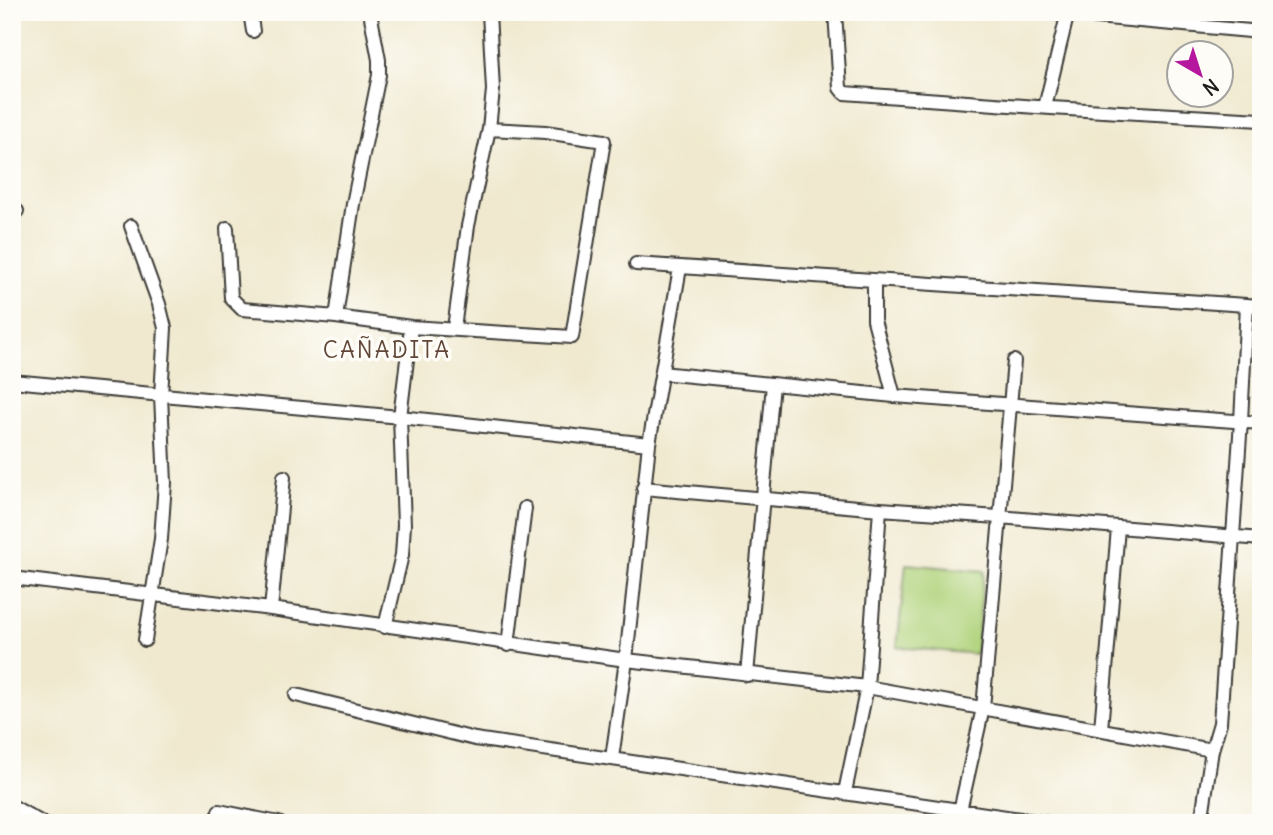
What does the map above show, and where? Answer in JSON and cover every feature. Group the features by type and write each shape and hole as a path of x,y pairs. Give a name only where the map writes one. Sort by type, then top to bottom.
{"street":[{"path":"250,12 253,31"},
{"path":"336,317 379,75 379,60 370,12"},
{"path":"454,328 468,226 489,129 493,90 489,12"},
{"path":"835,12 840,88 844,93 1261,120"},
{"path":"1041,12 1261,32"},
{"path":"1045,107 1067,14"},
{"path":"227,228 231,298 242,309 411,327 572,337 604,141 545,132 489,129"},
{"path":"131,226 163,317 161,396 165,483 161,538 145,640"},
{"path":"636,264 1261,306"},
{"path":"612,758 626,660 649,444 680,268"},
{"path":"874,281 874,320 894,396"},
{"path":"1200,823 1212,750 1220,723 1247,305"},
{"path":"385,626 402,555 404,535 400,417 411,327"},
{"path":"960,811 983,708 1014,361"},
{"path":"661,373 894,396 1261,423"},
{"path":"12,381 400,417 649,444"},
{"path":"747,675 773,384"},
{"path":"271,609 284,477"},
{"path":"643,488 1261,539"},
{"path":"508,645 526,508"},
{"path":"845,792 867,687 880,509"},
{"path":"1101,729 1118,528"},
{"path":"12,578 271,609 508,645 867,687 1212,750"},
{"path":"296,695 475,739 1048,823"},
{"path":"12,806 42,823"},
{"path":"219,811 279,823"}],"green space":[{"path":"906,564 984,571 976,654 897,647"}],"district":[{"name":"CAÑADITA","path":"387,349"}]}
